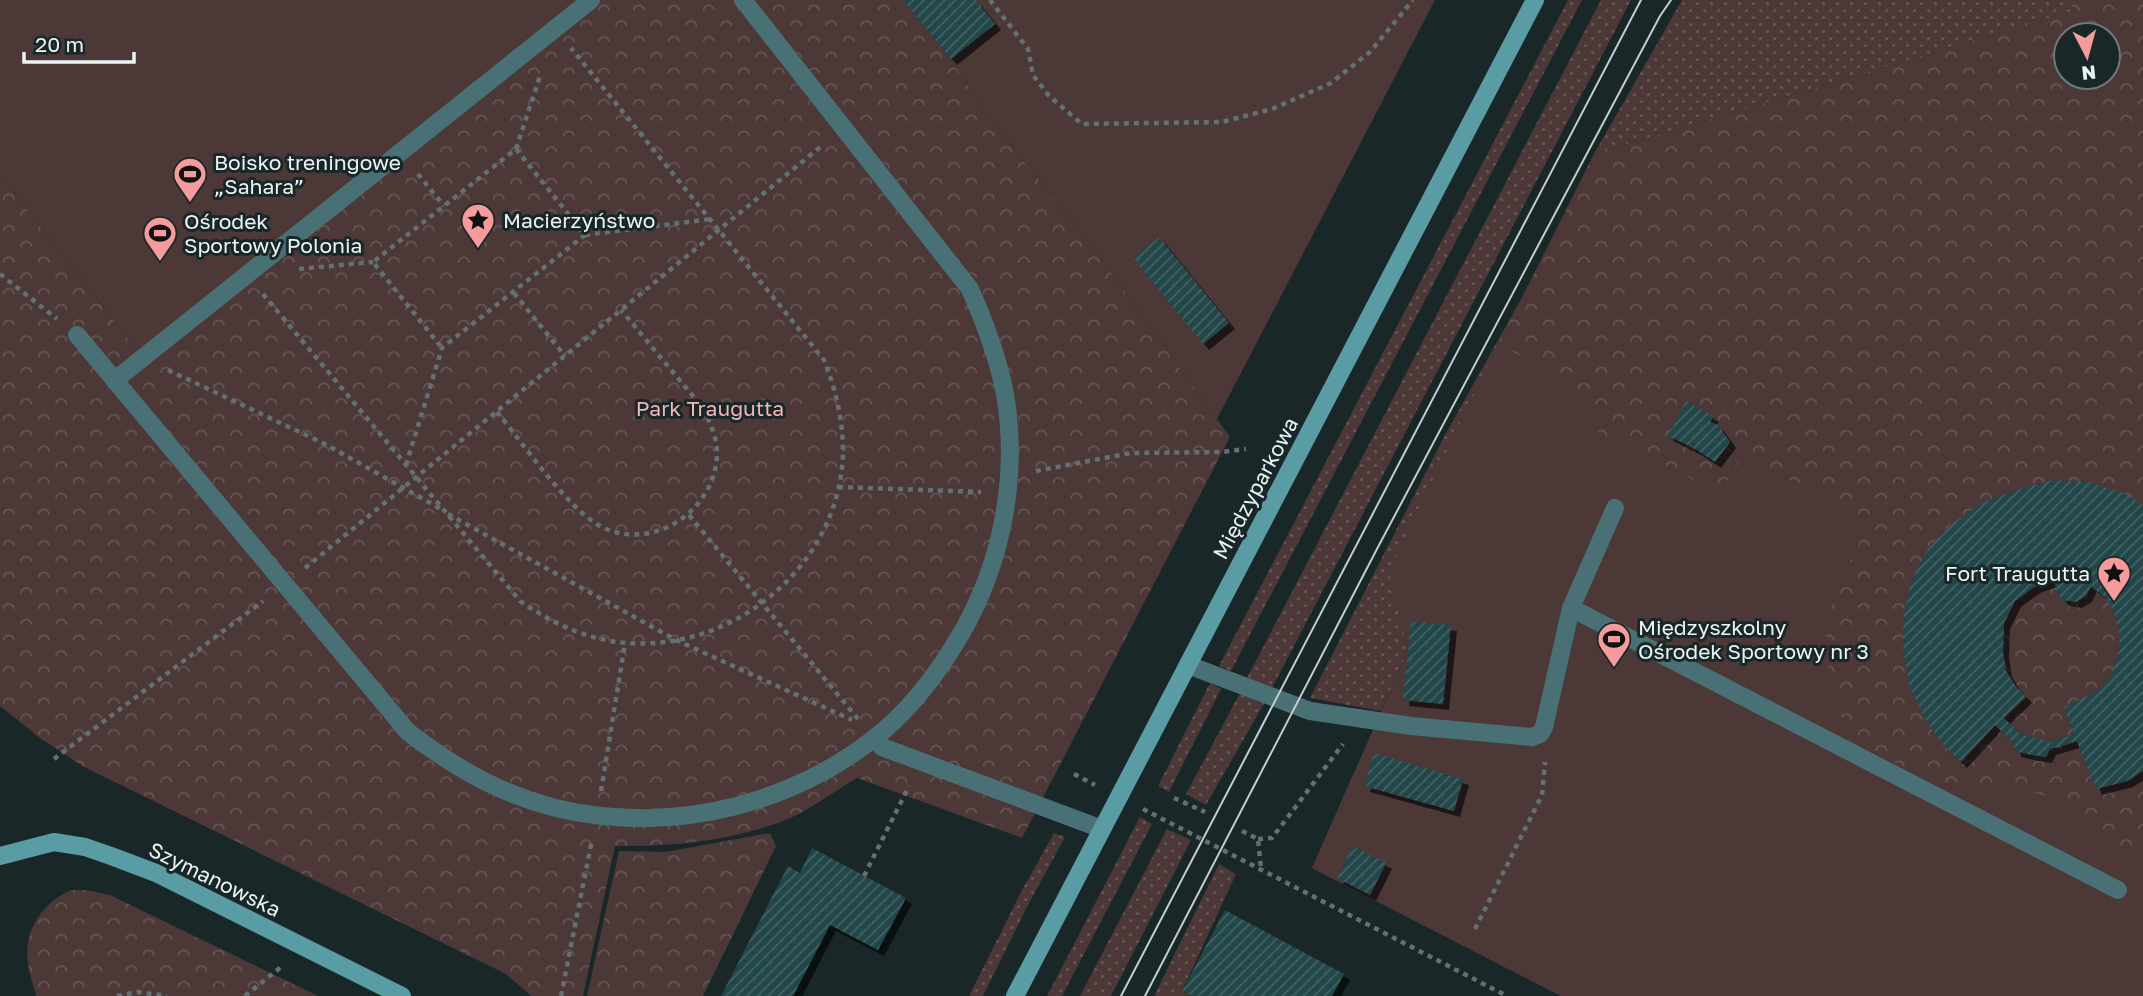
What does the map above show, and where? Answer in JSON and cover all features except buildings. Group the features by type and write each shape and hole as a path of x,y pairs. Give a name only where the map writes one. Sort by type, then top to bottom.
{"street":[{"path":"115,380 591,0"},
{"path":"78,335 408,732 440,756 474,776 509,793 547,805 625,818 667,818 709,813 750,803 790,788 828,769 875,738 925,687 950,653 971,616 988,577 1000,536 1008,484 1010,452 1005,395 985,323 970,289 743,0"},
{"name":"Międzyparkowa","path":"1015,996 1535,0"},
{"path":"1188,665 1310,711 1411,726 1532,737 1540,734 1544,727 1571,608 1615,508"},
{"path":"1571,608 2118,890"},
{"path":"875,738 882,747 1102,828"},
{"name":"Szymanowska","path":"0,856 54,842 85,847 111,856 156,873 402,996"}],"path":[{"path":"990,0 1028,48 1033,75 1049,96 1082,124 1222,122 1272,109 1331,83 1370,51 1413,0"},
{"path":"297,270 373,262 516,149 555,28"},
{"path":"246,274 520,601 542,616 591,637 625,643 653,644 713,631 763,604 784,585 808,556 830,514 843,455 842,422 835,390 824,360 555,28"},
{"path":"54,759 285,584 844,128"},
{"path":"516,149 585,234"},
{"path":"400,152 444,206"},
{"path":"406,466 442,348 585,234 712,219"},
{"path":"373,262 442,348"},
{"path":"0,274 78,335"},
{"path":"514,293 565,356"},
{"path":"497,412 573,505 602,527 620,533 656,532 689,515 701,502 715,470 717,452 714,434 708,417 698,402 621,310"},
{"path":"142,358 325,444 676,640 864,726 689,515"},
{"path":"838,487 1008,484 1131,453 1222,452 1246,449"},
{"path":"1242,831 1258,839 1272,838 1362,719"},
{"path":"1475,929 1542,795 1546,758 1540,734"},
{"path":"1074,774 1095,785"},
{"path":"864,876 905,795"},
{"path":"1174,798 1205,812"},
{"path":"1141,808 1507,996"},
{"path":"1258,839 1261,870"},
{"path":"245,996 281,967"},
{"path":"117,996 137,992 167,996"}],"green space":[{"name":"Boisko treningowe „Sahara”","path":"0,0 582,0 139,352 0,175"},
{"name":"Park Traugutta","path":"582,0 903,0 951,59 983,109 1100,257 1230,437 1022,838 857,778 802,812 763,828 700,841 615,846 583,996 531,996 506,974 84,767 40,738 0,706 0,175 139,352"},
{"path":"903,0 1435,0 1217,419 1100,257 983,109 951,59"},
{"path":"1568,0 1582,0 1231,671 1219,666"},
{"path":"1601,0 1631,0 1272,688 1247,678"},
{"path":"1682,0 2071,0 2073,11 1594,154"},
{"path":"2071,0 2143,0 2143,996 1561,996 1312,868 1408,651 1389,572 1594,154 2072,11"},
{"path":"1525,292 1390,572 1408,651 1381,711 1310,698 1445,435"},
{"name":"Międzyszkolny Ośrodek Sportowy nr 3","path":"1498,345 1569,379 1597,431 1721,494 1742,455 1871,521 1842,576 1830,609 1825,647 1830,686 1843,722 1868,750 1949,789 1994,785 2057,798 2074,820 2093,836 2116,847 2143,851 2143,996 1561,996 1312,868 1408,651 1389,572"},
{"path":"1210,683 1221,689 1169,792 1158,786"},
{"path":"1240,693 1265,702 1206,805 1186,794"},
{"path":"1140,817 1152,824 1062,996 1047,996"},
{"path":"1167,829 1191,840 1111,996 1080,996"},
{"path":"770,833 776,846 703,996 587,996 619,851 666,852"},
{"path":"1054,833 1065,837 983,996 969,996 1021,892"},
{"path":"1219,864 1236,874 1182,991 1191,996 1154,996"},
{"path":"71,890 110,895 318,996 36,996 27,952 32,930 43,910"}],"tram line":[{"path":"1121,996 1641,0"},
{"path":"1145,996 1378,547 1660,16 1671,0"}],"place":[{"name":"Boisko treningowe „Sahara”","path":"190,204"},
{"name":"Macierzyństwo","path":"478,250"},
{"name":"Ośrodek Sportowy Polonia","path":"160,263"},
{"name":"Fort Traugutta","path":"2114,603"},
{"name":"Międzyszkolny Ośrodek Sportowy nr 3","path":"1614,669"}]}
